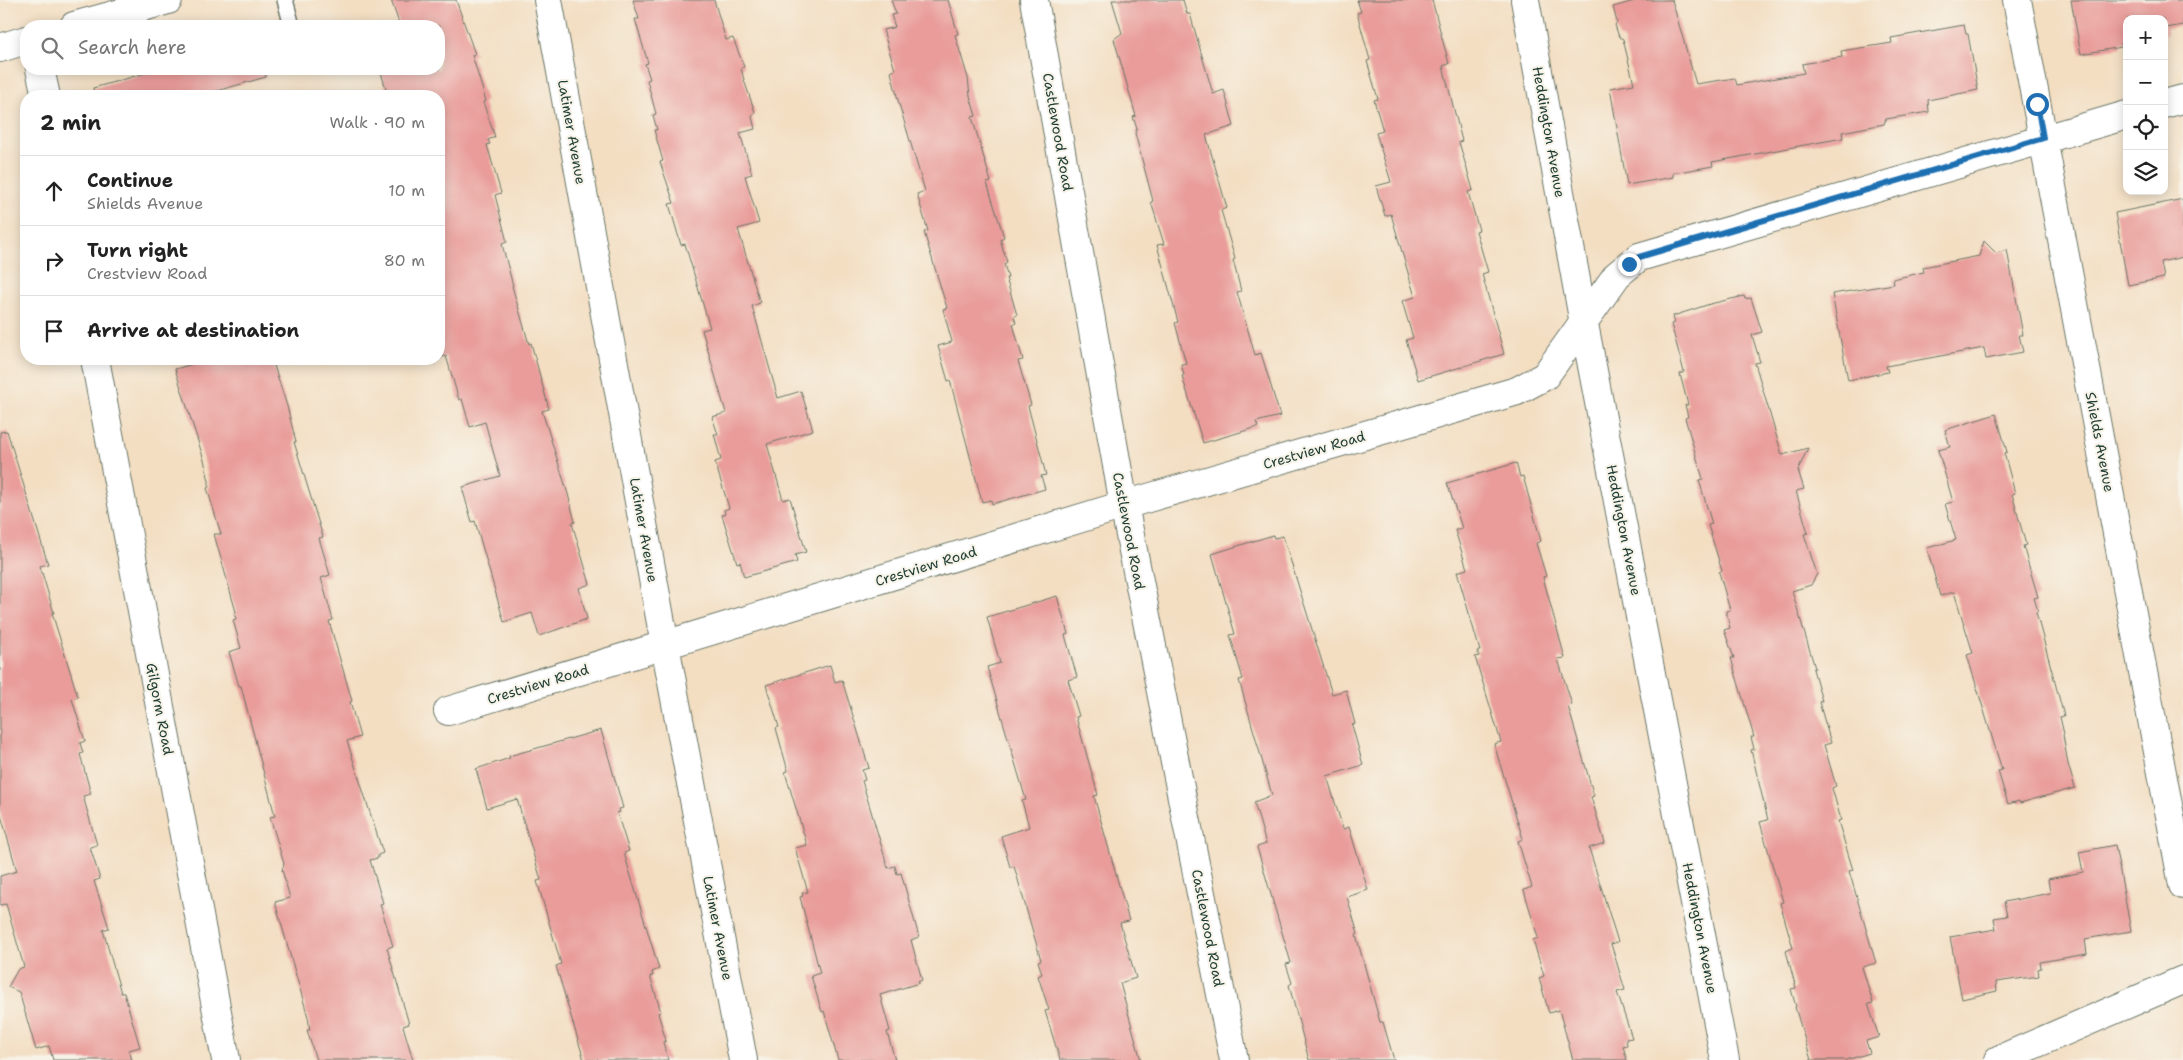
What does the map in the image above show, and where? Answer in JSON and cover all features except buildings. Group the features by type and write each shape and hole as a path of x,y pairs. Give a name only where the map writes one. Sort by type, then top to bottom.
{"street":[{"path":"96,20 168,0"},
{"name":"Latimer Avenue","path":"548,0 665,645 743,1060"},
{"name":"Castlewood Road","path":"1034,0 1124,505 1234,1060"},
{"name":"Heddington Avenue","path":"1525,0 1584,324 1725,1060"},
{"name":"Shields Avenue","path":"2017,0 2183,885"},
{"path":"0,48 20,42"},
{"path":"41,75 45,90"},
{"path":"2168,103 2183,99"},
{"name":"Crestview Road","path":"448,711 1124,505 1517,391 1545,376 1584,324 1617,275 1639,257 2123,116"},
{"name":"Gilgorm Road","path":"96,365 226,1060"},
{"path":"1998,1060 2183,980"}],"lane":[{"path":"285,0 290,20"}],"route":[{"path":"1629,264 1639,257 2043,138 2037,104"}]}
